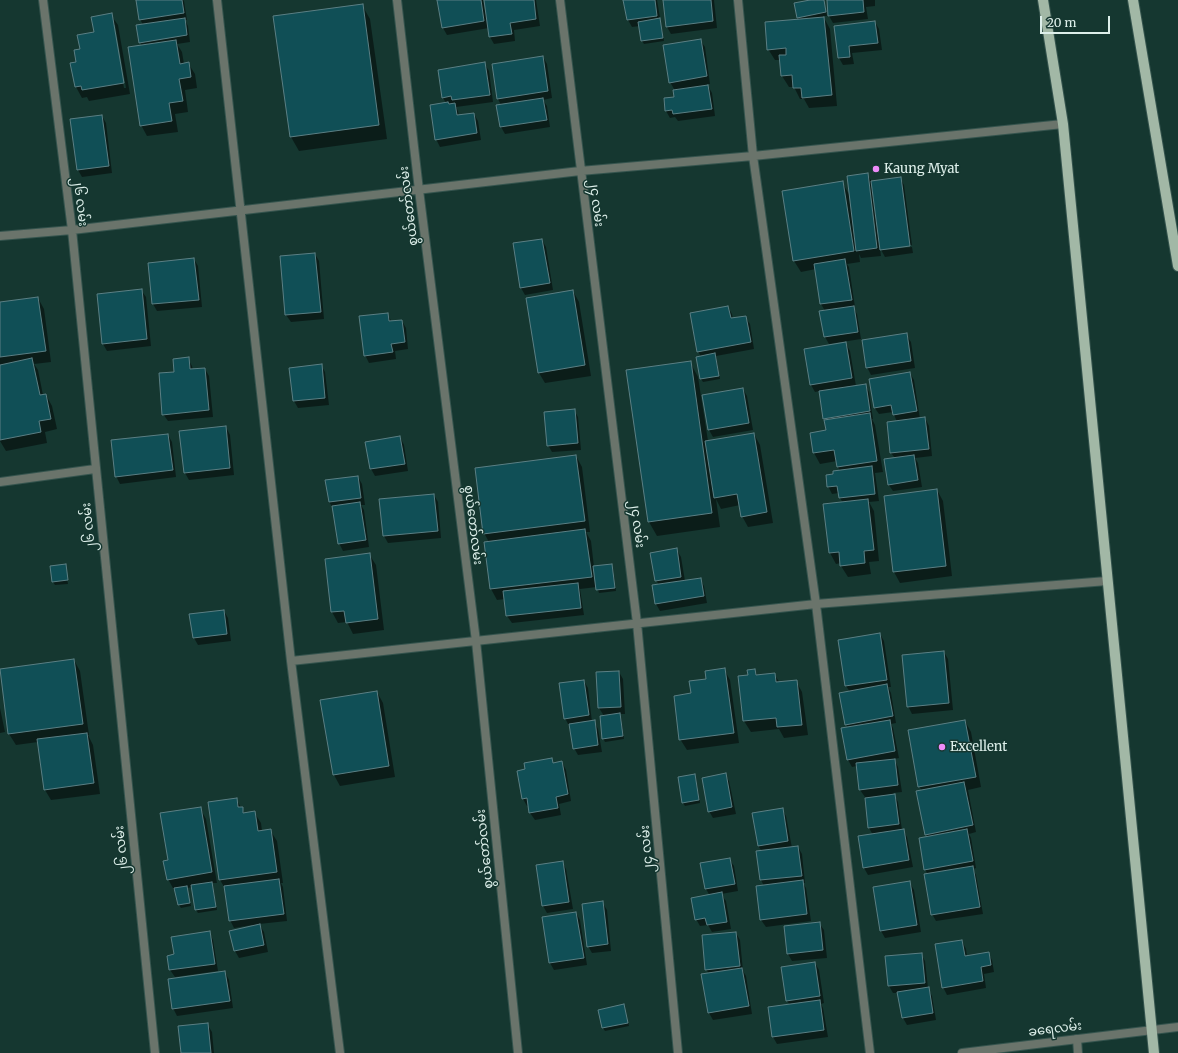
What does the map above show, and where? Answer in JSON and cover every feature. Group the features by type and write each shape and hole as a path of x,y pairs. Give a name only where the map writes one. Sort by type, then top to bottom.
{"main road":[{"path":"1043,0 1063,124 1154,1053"},
{"path":"1133,0 1178,266"}],"street":[{"name":"၂၆ လမ်း","path":"43,0 72,230 155,1053"},
{"path":"217,0 290,661 340,1053"},
{"name":"စွယ်တော်လမ်း","path":"397,0 419,190 476,641 518,1053"},
{"name":"၂၄ လမ်း","path":"560,0 637,624 678,1053"},
{"path":"738,0 752,156 816,604 870,1053"},
{"path":"0,236 72,230 580,171 752,156 1063,124"},
{"path":"0,482 95,469"},
{"path":"290,661 816,604 1107,581"},
{"name":"ခရေလမ်း","path":"962,1053 1178,1027"},
{"path":"1077,1039 1078,1053"}],"building":[{"path":"136,0 182,0 184,13 139,20"},
{"path":"437,0 481,0 484,21 442,28"},
{"path":"484,0 534,0 536,19 510,23 512,34 489,37"},
{"path":"623,0 655,0 657,16 627,20"},
{"path":"663,0 711,0 713,21 666,27"},
{"path":"810,0 824,0 826,12 797,18 794,3"},
{"path":"827,0 863,0 864,12 828,16"},
{"path":"363,4 379,125 290,137 273,16"},
{"path":"112,13 124,83 82,90 81,86 75,87 70,63 76,62 74,50 80,49 77,35 94,32 91,17"},
{"path":"824,17 832,95 802,98 801,88 793,88 792,75 781,76 779,55 786,55 786,48 767,50 765,22"},
{"path":"185,18 187,35 139,43 136,25"},
{"path":"660,18 663,38 641,41 638,22"},
{"path":"875,21 878,43 849,46 850,57 838,58 834,26"},
{"path":"701,39 707,76 669,83 663,45"},
{"path":"176,40 180,64 189,62 191,77 179,79 183,101 169,103 172,121 140,126 128,47"},
{"path":"543,56 548,91 497,99 492,64"},
{"path":"485,62 490,95 452,100 451,96 442,98 438,70"},
{"path":"708,85 712,109 673,114 672,110 665,111 664,98 674,97 673,90"},
{"path":"543,98 547,120 500,127 496,105"},
{"path":"448,102 449,104 455,103 457,115 474,113 477,133 435,140 430,105"},
{"path":"102,115 109,166 77,170 70,119"},
{"path":"868,173 877,248 856,251 847,176"},
{"path":"901,177 910,246 880,250 871,181"},
{"path":"843,181 854,251 793,261 782,191"},
{"path":"542,239 550,283 520,288 513,243"},
{"path":"315,253 321,312 285,315 280,256"},
{"path":"194,258 199,300 152,304 148,263"},
{"path":"845,259 852,300 820,304 814,264"},
{"path":"142,289 147,339 102,344 97,294"},
{"path":"573,290 585,365 538,373 526,298"},
{"path":"38,297 46,351 0,357 0,302"},
{"path":"728,306 731,318 746,316 751,342 697,352 690,313"},
{"path":"854,306 858,332 824,337 819,311"},
{"path":"388,313 389,321 402,320 405,342 391,344 393,352 364,356 359,316"},
{"path":"907,333 911,361 866,368 862,340"},
{"path":"846,342 852,378 810,385 804,349"},
{"path":"715,353 719,376 700,379 696,357"},
{"path":"189,357 190,369 205,368 209,410 162,415 159,373 174,372 173,359"},
{"path":"32,358 40,395 46,394 51,419 39,421 41,432 0,440 0,365"},
{"path":"691,361 712,513 648,522 626,370"},
{"path":"322,364 325,398 293,401 289,368"},
{"path":"910,372 917,411 893,415 891,405 874,408 869,379"},
{"path":"866,384 870,411 823,419 819,391"},
{"path":"743,388 749,423 708,430 702,395"},
{"path":"575,409 578,443 547,446 544,412"},
{"path":"870,413 877,461 837,467 834,450 813,453 810,433 826,430 824,420"},
{"path":"925,417 929,449 890,453 887,422"},
{"path":"226,426 230,468 184,473 179,431"},
{"path":"754,433 767,512 741,517 737,494 714,498 705,441"},
{"path":"168,434 173,470 115,477 111,440"},
{"path":"400,436 405,464 370,469 365,442"},
{"path":"576,455 585,521 483,534 475,468"},
{"path":"914,455 918,480 888,485 884,459"},
{"path":"872,466 875,494 839,498 837,486 827,487 826,475 833,474 833,471"},
{"path":"358,476 361,498 329,502 325,480"},
{"path":"937,489 946,566 893,572 884,496"},
{"path":"434,494 438,531 383,536 379,499"},
{"path":"868,499 874,550 864,551 865,563 840,566 839,552 829,553 823,504"},
{"path":"360,502 366,540 338,544 332,506"},
{"path":"585,529 592,577 490,589 484,542"},
{"path":"677,548 681,577 655,581 650,553"},
{"path":"370,553 378,619 346,623 344,611 331,612 325,559"},
{"path":"66,564 68,580 52,582 50,566"},
{"path":"612,564 615,588 596,590 593,566"},
{"path":"701,578 704,596 655,604 652,585"},
{"path":"578,583 581,608 506,616 503,591"},
{"path":"224,610 227,634 193,638 189,614"},
{"path":"880,633 887,680 845,686 838,640"},
{"path":"944,651 949,703 907,707 902,655"},
{"path":"74,659 83,724 8,734 0,669"},
{"path":"725,668 734,733 679,740 674,696 691,693 689,681 706,679 705,671"},
{"path":"755,669 756,675 775,673 776,682 797,680 802,725 777,727 776,718 743,721 738,676 748,675 747,670"},
{"path":"619,671 621,707 598,708 596,672"},
{"path":"584,680 589,715 564,719 559,683"},
{"path":"887,684 893,716 845,725 839,693"},
{"path":"377,691 389,766 333,775 320,700"},
{"path":"620,713 623,736 602,739 600,716"},
{"path":"595,720 598,745 573,749 569,724"},
{"path":"890,720 895,751 847,760 841,728"},
{"path":"965,720 976,777 918,787 908,730"},
{"path":"87,733 94,783 44,790 37,739"},
{"path":"552,758 553,763 562,761 568,794 556,797 558,808 529,813 527,798 522,799 517,771 525,769 524,763"},
{"path":"895,759 898,785 859,790 856,763"},
{"path":"726,773 732,807 708,812 702,778"},
{"path":"695,774 699,800 682,803 678,777"},
{"path":"964,782 973,825 925,835 916,791"},
{"path":"895,794 899,824 868,828 865,798"},
{"path":"237,798 238,807 243,807 243,813 255,811 258,831 271,829 277,872 219,880 208,802"},
{"path":"201,807 212,872 167,880 163,861 168,860 160,813"},
{"path":"783,808 788,841 758,846 752,813"},
{"path":"904,829 909,860 863,868 858,836"},
{"path":"967,829 973,861 924,870 919,838"},
{"path":"798,846 802,876 760,880 756,851"},
{"path":"730,858 735,884 705,889 700,863"},
{"path":"563,861 569,902 542,906 536,865"},
{"path":"973,866 980,907 931,915 924,874"},
{"path":"279,879 284,914 229,921 224,886"},
{"path":"803,880 807,914 760,920 756,886"},
{"path":"910,881 917,925 880,931 873,887"},
{"path":"212,882 216,907 195,910 191,885"},
{"path":"187,886 190,903 178,905 174,888"},
{"path":"722,892 727,922 707,925 705,918 695,920 691,898"},
{"path":"603,901 608,944 587,947 582,904"},
{"path":"576,912 584,958 549,963 542,917"},
{"path":"820,922 823,950 787,954 784,926"},
{"path":"260,924 264,945 234,951 229,931"},
{"path":"210,931 215,964 169,970 167,956 174,954 171,937"},
{"path":"736,932 740,966 705,970 702,935"},
{"path":"962,940 965,956 989,952 991,965 981,967 983,981 942,988 935,944"},
{"path":"922,953 925,983 888,986 885,956"},
{"path":"815,962 820,996 786,1001 781,967"},
{"path":"742,968 749,1006 708,1013 701,974"},
{"path":"225,971 230,1001 172,1009 168,979"},
{"path":"929,987 933,1013 902,1018 897,992"},
{"path":"820,1000 824,1030 772,1037 768,1007"},
{"path":"624,1004 628,1023 602,1028 598,1010"},
{"path":"208,1023 211,1053 181,1053 178,1026"}],"place":[{"name":"Kaung Myat","path":"876,169"},
{"name":"Excellent","path":"942,747"}]}
